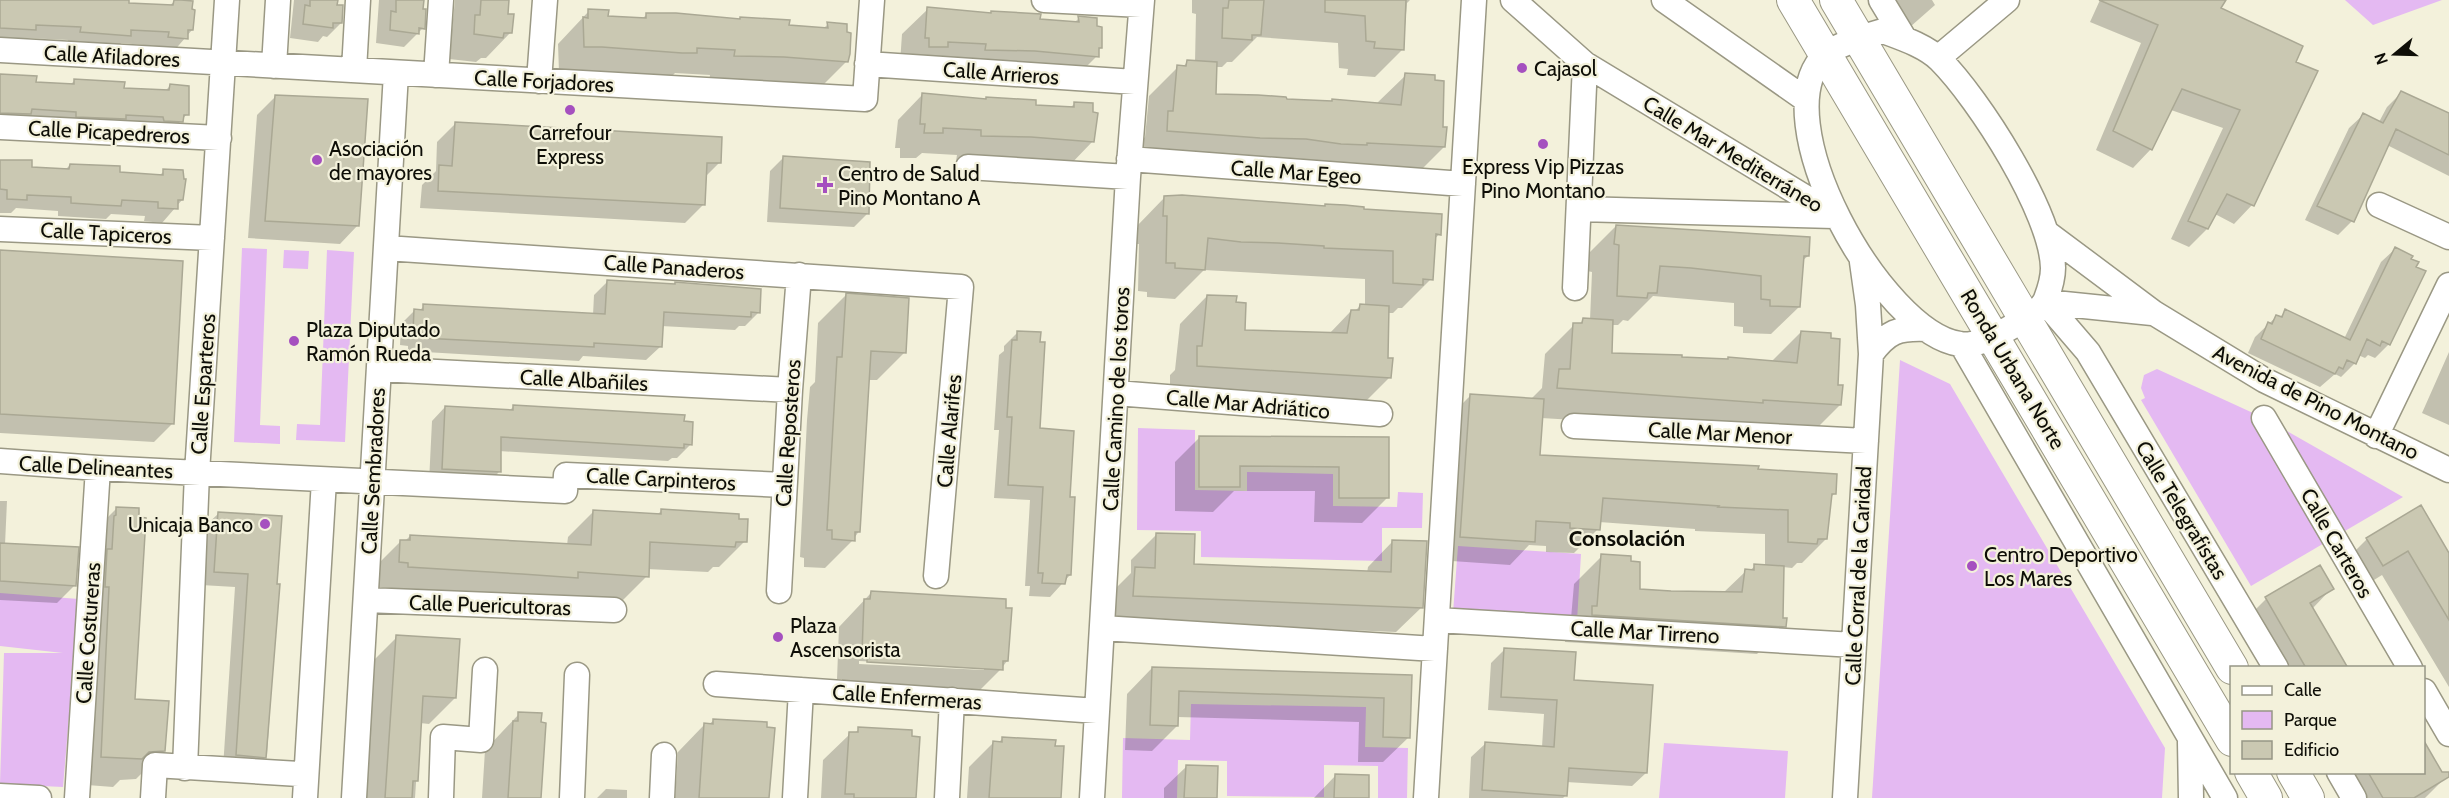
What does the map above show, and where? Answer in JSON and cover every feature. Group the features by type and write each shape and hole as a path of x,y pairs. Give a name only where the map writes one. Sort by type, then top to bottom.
{"main road":[{"name":"Ronda Urbana Norte","path":"1793,0 2230,737"},
{"name":"Ronda Urbana Norte","path":"1836,0 2035,310 2231,666"},
{"path":"2252,774 2266,798"},
{"path":"2294,774 2308,798"}],"street":[{"name":"Calle Esparteros","path":"185,768 197,473 227,0"},
{"path":"274,66 278,0"},
{"path":"354,70 358,0"},
{"path":"436,75 441,0"},
{"path":"539,81 545,0"},
{"path":"867,64 872,0"},
{"path":"1044,0 1141,3"},
{"path":"1426,798 1474,0"},
{"name":"Calle Mar Mediterráneo","path":"1513,0 1585,64 1836,216"},
{"path":"1881,0 1904,38"},
{"path":"1938,58 2007,0"},
{"name":"Calle Camino de los toros","path":"1092,798 1129,168 1141,3"},
{"path":"1675,3 1805,99"},
{"path":"2035,310 2053,269 2047,233 2016,167 1977,104 1938,58 1904,38 1884,31 1859,38 1825,55 1811,76 1805,99 1813,156 1836,216 1861,257 1890,297 1926,329 1943,339 1962,345 1994,337 2035,310 2094,306 2154,313"},
{"name":"Calle Afiladores","path":"0,50 223,63"},
{"name":"Calle Forjadores","path":"223,63 865,99 867,64"},
{"name":"Calle Arrieros","path":"867,64 1135,82"},
{"path":"1575,288 1585,64"},
{"name":"Calle Sembradores","path":"354,798 396,73"},
{"name":"Calle Picapedreros","path":"0,127 219,138"},
{"name":"Calle Mar Egeo","path":"968,167 1129,168 1463,184"},
{"path":"2379,205 2449,237"},
{"name":"Calle Mar Mediterráneo","path":"1579,209 1836,216"},
{"name":"Calle Tapiceros","path":"0,229 212,238"},
{"name":"Avenida de Pino Montano","path":"2047,233 2154,313 2264,380 2449,470"},
{"name":"Calle Panaderos","path":"386,248 961,287"},
{"name":"Calle Corral de la Caridad","path":"1845,798 1871,354 1868,305 1861,257"},
{"name":"Calle Reposteros","path":"778,591 790,390 800,275"},
{"path":"2376,436 2449,285"},
{"name":"Calle Alarifes","path":"936,576 961,287"},
{"path":"2088,352 2082,326 2094,306"},
{"path":"2035,310 2088,352"},
{"path":"1871,354 1883,338 1898,330 1926,329"},
{"path":"1962,345 2225,798"},
{"name":"Calle Telegrafistas","path":"2088,352 2275,666"},
{"name":"Calle Albañiles","path":"379,369 790,390"},
{"name":"Calle Mar Adriático","path":"1116,393 1380,414"},
{"name":"Calle Carteros","path":"2264,418 2409,666"},
{"name":"Calle Mar Menor","path":"1574,426 1866,441"},
{"name":"Calle Delineantes","path":"0,461 373,482"},
{"name":"Calle Costureras","path":"77,798 98,468"},
{"name":"Calle Carpinteros","path":"373,482 565,491 566,475 784,485"},
{"path":"305,798 324,480"},
{"name":"Calle Puericultoras","path":"366,600 614,610"},
{"name":"Calle Mar Tirreno","path":"1437,620 1854,645"},
{"path":"1102,628 1435,649"},
{"path":"441,798 443,737 481,740 485,670"},
{"path":"572,798 577,675"},
{"name":"Calle Enfermeras","path":"716,684 1097,711"},
{"path":"795,798 801,690"},
{"path":"2425,693 2449,734"},
{"path":"947,798 952,700"},
{"path":"2190,739 2191,798"},
{"path":"662,798 664,755"},
{"path":"153,798 155,765 298,774"},
{"path":"2340,774 2354,798"},
{"path":"0,796 39,798"}],"green space":[{"path":"2345,0 2442,0 2373,25"},
{"path":"242,248 267,249 260,425 280,426 280,444 234,442"},
{"path":"284,250 309,251 308,269 283,268"},
{"path":"327,250 354,252 345,442 296,440 297,424 320,425"},
{"name":"Centro Deportivo Los Mares","path":"1900,360 1950,384 2165,748 2162,798 1872,798"},
{"path":"2157,369 2264,418 2403,497 2251,586 2141,400 2145,398 2141,388 2144,375"},
{"path":"1138,428 1195,430 1195,490 1247,491 1247,472 1333,474 1333,506 1397,507 1398,492 1423,493 1422,528 1382,528 1382,561 1201,557 1201,531 1137,530"},
{"path":"1458,546 1581,554 1577,621 1453,613"},
{"path":"0,593 79,599 63,787 0,784 4,653 63,653 0,646"},
{"path":"1191,704 1366,707 1365,747 1408,748 1407,798 1378,798 1378,766 1324,765 1324,797 1227,796 1227,761 1178,760 1177,798 1122,798 1123,738 1190,740"},
{"path":"1664,743 1788,751 1785,798 1659,798"}],"building":[{"path":"0,0 129,0 129,3 173,5 174,0 193,1 192,9 195,10 193,30 188,30 188,39 168,37 169,32 131,30 131,36 80,32 81,27 36,25 36,30 0,28"},
{"path":"310,0 338,0 337,5 343,5 342,23 333,23 333,28 303,24 305,5 310,6"},
{"path":"396,0 424,0 425,29 419,28 419,34 390,30 391,11 396,12"},
{"path":"481,0 509,0 508,14 514,14 512,33 504,33 503,38 474,34 475,15 480,15"},
{"path":"1229,0 1264,0 1261,35 1252,35 1252,40 1222,38 1223,8 1228,8"},
{"path":"1325,0 1406,0 1404,50 1374,48 1375,42 1366,41 1365,16 1325,12"},
{"path":"2099,0 2226,0 2221,8 2303,46 2296,62 2318,71 2254,206 2227,194 2208,229 2188,221 2240,110 2182,89 2152,150 2113,131 2158,25"},
{"path":"927,7 991,13 991,11 1041,14 1040,19 1079,22 1078,16 1097,18 1097,26 1102,27 1102,48 1099,48 1099,57 1035,51 985,50 986,44 948,42 948,47 929,47 929,38 925,38"},
{"path":"588,9 609,10 608,16 646,18 646,13 676,13 740,19 740,17 790,20 789,25 828,28 827,22 847,24 847,32 851,33 850,54 848,62 734,56 735,50 697,48 697,53 682,53 584,47 583,17 588,18"},
{"path":"1187,60 1217,62 1216,94 1258,95 1286,97 1287,99 1332,101 1332,99 1401,105 1405,73 1435,75 1435,80 1444,81 1443,127 1447,127 1445,147 1341,144 1306,139 1167,131 1168,111 1173,111 1177,65 1186,66"},
{"path":"0,74 37,76 36,82 74,84 74,79 125,82 124,88 169,90 170,84 189,86 189,115 184,115 183,122 164,121 163,117 126,115 126,119 76,117 76,112 32,109 31,114 0,113"},
{"path":"2401,91 2449,113 2449,155 2396,129 2354,222 2317,206 2363,113 2383,123"},
{"path":"922,93 986,99 986,97 1036,100 1036,105 1074,107 1074,102 1093,103 1093,112 1098,113 1094,142 981,136 981,130 943,128 943,133 924,133 925,124 920,124"},
{"name":"Asociación de mayores","path":"275,95 368,99 359,226 265,221"},
{"path":"455,122 722,137 721,163 707,163 705,205 438,191 439,165 452,166"},
{"name":"Centro de Salud Pino Montano A","path":"783,156 870,162 869,214 780,208"},
{"path":"0,160 32,160 32,167 69,169 70,164 120,166 120,172 163,175 163,169 183,170 184,179 186,179 183,200 178,200 178,209 158,208 158,202 122,200 121,206 71,203 71,197 27,195 27,200 7,199 7,190 0,189"},
{"path":"1182,195 1325,206 1325,204 1345,205 1364,207 1364,209 1442,214 1441,235 1436,234 1433,280 1423,279 1423,285 1393,283 1393,251 1324,248 1324,246 1208,238 1205,270 1175,268 1175,263 1166,263 1167,216 1163,216 1164,196"},
{"path":"1616,225 1810,237 1809,256 1804,256 1800,307 1770,306 1770,300 1761,299 1761,276 1660,266 1657,293 1648,293 1647,298 1617,296 1619,245 1614,244"},
{"path":"2395,247 2413,256 2411,259 2419,262 2416,267 2426,271 2390,345 2382,341 2380,346 2367,339 2356,364 2347,360 2343,369 2339,367 2335,374 2261,339 2268,322 2272,324 2276,315 2282,317 2285,309 2350,340"},
{"path":"0,250 183,261 174,424 0,414"},
{"path":"607,280 675,284 675,282 761,289 760,313 751,312 751,317 664,312 662,347 594,343 594,347 422,338 422,333 413,332 414,309 423,310 423,304 605,314"},
{"path":"846,293 909,298 906,353 871,351 860,532 855,532 855,541 832,539 832,530 827,530 837,357 842,357"},
{"path":"1207,295 1237,296 1236,302 1246,303 1245,330 1347,333 1351,310 1359,310 1360,304 1389,306 1388,358 1393,358 1391,378 1197,366 1197,346 1202,346"},
{"path":"1583,318 1613,320 1612,353 1728,359 1728,357 1797,363 1801,331 1831,333 1831,338 1840,339 1838,385 1843,385 1841,405 1763,400 1763,403 1557,388 1559,369 1570,369 1573,323 1582,323"},
{"path":"1017,331 1041,332 1040,342 1045,342 1040,428 1074,431 1070,497 1075,497 1071,575 1067,575 1065,584 1042,583 1043,573 1038,573 1043,487 1008,485 1012,417 1007,417 1012,340 1017,340"},
{"path":"1470,394 1544,399 1540,455 1759,466 1758,469 1837,474 1836,494 1832,494 1827,539 1818,539 1817,544 1788,542 1788,510 1603,498 1600,530 1570,528 1570,523 1536,521 1535,542 1460,537"},
{"path":"513,405 685,415 684,421 693,422 692,445 684,444 684,448 501,437 501,472 442,469 445,406 513,410"},
{"path":"1199,436 1389,437 1389,498 1339,498 1339,467 1240,466 1240,487 1199,487"},
{"path":"2421,505 2449,553 2449,620 2408,551 2383,566 2366,538"},
{"path":"116,507 139,508 139,517 146,518 135,699 169,701 165,751 149,752 142,759 101,757 109,587 105,587 107,549 112,549"},
{"path":"661,509 739,514 739,519 748,519 747,542 736,542 735,547 650,542 649,577 578,572 578,578 408,567 408,563 399,562 400,540 410,540 410,535 591,545 593,510 661,514"},
{"path":"218,512 282,516 277,584 280,584 266,758 236,755 248,574 214,572"},
{"path":"1156,533 1195,534 1194,564 1391,572 1392,540 1427,541 1423,608 1133,596 1135,567 1155,568"},
{"path":"0,543 79,547 76,586 0,581"},
{"path":"1601,554 1631,556 1631,561 1640,562 1640,589 1742,592 1745,569 1754,570 1754,564 1784,566 1783,618 1787,618 1786,627 1592,615 1592,606 1597,606"},
{"path":"2320,565 2334,589 2310,603 2347,666 2305,666 2265,597"},
{"path":"871,591 1006,599 1006,608 1012,608 1008,661 1003,661 1003,670 867,662 867,653 862,653 864,599 870,599"},
{"path":"396,635 460,639 456,698 423,696 418,781 413,781 412,798 385,798"},
{"path":"1504,648 1576,652 1574,680 1653,685 1647,773 1569,768 1567,796 1482,790 1485,742 1554,747 1557,700 1501,697"},
{"path":"1152,667 1412,675 1410,738 1383,737 1384,698 1179,691 1178,726 1150,725"},
{"path":"518,712 542,713 541,722 546,723 541,798 508,798 513,721 518,721"},
{"path":"713,719 767,722 767,727 775,728 769,798 699,798 704,723 713,724"},
{"path":"858,727 912,730 912,736 920,737 916,798 854,798 854,794 845,794 849,732 858,732"},
{"path":"1002,737 1056,740 1055,746 1064,746 1061,798 989,798 993,741 1002,742"},
{"path":"2425,743 2442,772 2449,772 2449,777 2414,798 2383,798 2369,774 2425,774"},
{"path":"1186,765 1218,766 1217,798 1184,798"},
{"path":"1335,774 1369,775 1369,798 1334,798"}],"place":[{"name":"Cajasol","path":"1522,68"},
{"name":"Carrefour Express","path":"570,110"},
{"name":"Express Vip Pizzas Pino Montano","path":"1543,144"},
{"name":"Asociación de mayores","path":"317,160"},
{"name":"Centro de Salud Pino Montano A","path":"825,185"},
{"name":"Plaza Diputado Ramón Rueda","path":"294,341"},
{"name":"Unicaja Banco","path":"265,524"},
{"name":"Centro Deportivo Los Mares","path":"1972,566"},
{"name":"Plaza Ascensorista","path":"778,637"}],"district":[{"name":"Consolación","path":"1627,538"}]}
